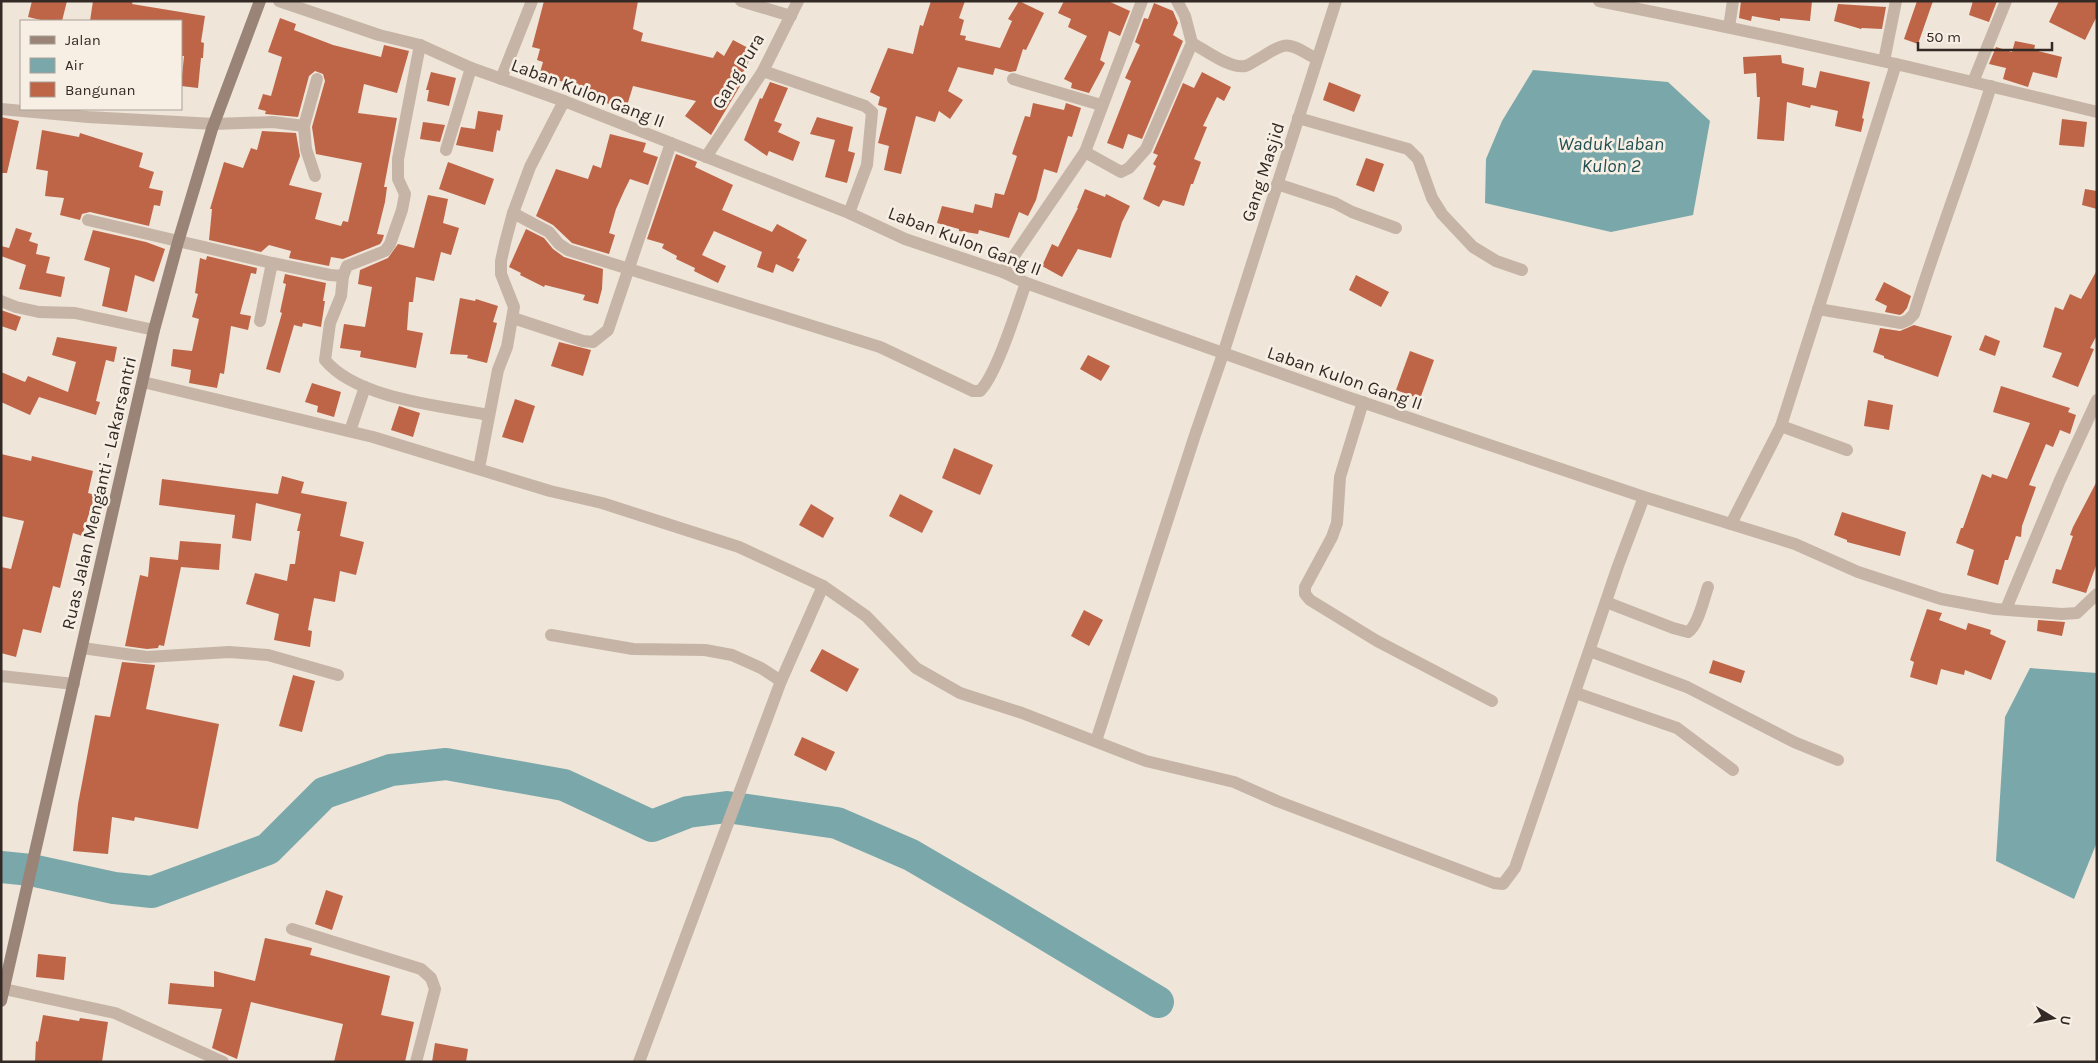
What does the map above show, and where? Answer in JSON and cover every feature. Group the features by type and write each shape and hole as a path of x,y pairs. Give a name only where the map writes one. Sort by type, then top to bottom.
{"main road":[{"name":"Ruas Jalan Menganti - Lakarsantri","path":"3,995 154,330 178,242 214,124 260,1"}],"street":[{"name":"Laban Kulon Gang II","path":"279,1 379,35 420,45 471,68 564,101 849,213 906,239 1003,272 1026,283 1363,402 1644,497 1795,544 1858,572 1932,596 1980,607 2062,614 2077,613 2097,594"},
{"path":"501,79 532,1"},
{"path":"741,1 791,16"},
{"name":"Gang Pura","path":"706,157 763,71 798,1"},
{"path":"1003,272 1085,152 1099,116 1101,105 1142,1"},
{"path":"1085,152 1121,172 1129,168 1146,149 1192,43 1185,16 1177,1"},
{"name":"Gang Masjid","path":"1096,741 1336,1"},
{"path":"1599,1 1729,27 2097,112"},
{"path":"1729,27 1733,1"},
{"path":"1732,524 1781,426 1818,309 1890,63 1896,1"},
{"path":"1973,82 2006,1"},
{"path":"1192,43 1232,65 1245,66 1275,47 1284,44 1294,46 1317,59"},
{"path":"420,45 398,158 398,179 405,194 402,210 390,244 385,251 347,266 343,276 341,296 330,324 325,360 338,373 365,387 399,398 489,415"},
{"path":"446,150 471,68"},
{"path":"763,71 865,106 872,112 866,165 849,213"},
{"path":"315,176 306,149 304,126 317,79"},
{"path":"1013,79 1101,105"},
{"path":"1818,309 1901,323 1908,320 1914,314 1932,256 1971,148 1990,86"},
{"path":"479,468 498,370 507,347 513,318 514,308 502,274 500,261 513,213 530,167 564,101"},
{"path":"1,109 88,117 214,124 273,122 304,126"},
{"path":"1298,118 1408,149 1418,159 1432,198 1437,206 1473,248 1496,261 1522,270"},
{"path":"513,318 574,338 593,342 608,330 671,143"},
{"path":"1278,184 1335,202 1352,212 1396,228"},
{"path":"513,213 549,232 559,244 568,250 880,348 974,392 980,391 984,386 1000,354 1026,283"},
{"path":"88,220 272,263 343,276"},
{"path":"260,321 272,263"},
{"path":"1,301 16,307 39,312 75,313 154,330"},
{"path":"143,382 350,431 479,468 550,491 602,503 739,547 823,586 866,616 916,668 960,693 1022,713 1146,761 1234,782 1277,801 1484,880 1503,884 1515,868 1644,497"},
{"path":"350,431 365,387"},
{"path":"2006,609 2060,480 2097,400"},
{"path":"1363,402 1340,477 1337,522 1332,537 1305,587 1306,596 1377,641 1492,701"},
{"path":"1781,426 1847,450"},
{"path":"639,1062 781,681 823,586"},
{"path":"1606,602 1688,632 1692,630 1696,622 1708,587"},
{"path":"552,635 634,649 705,650 732,655 761,668 781,681"},
{"path":"82,648 147,657 229,652 268,655 338,676"},
{"path":"1590,651 1687,687 1794,742 1838,760"},
{"path":"1,676 74,684"},
{"path":"1576,692 1677,728 1734,770"},
{"path":"292,929 421,969 431,978 435,989 416,1062"},
{"path":"3,995 115,1013 224,1062"}],"water":[{"name":"Waduk Laban Kulon 2","path":"1533,70 1668,82 1710,121 1693,215 1611,232 1485,203 1486,159 1502,121"},
{"path":"2030,668 2097,673 2097,842 2074,899 1996,861 2005,717"}],"building":[{"path":"32,1 67,1 62,20 41,20 28,17"},
{"path":"93,1 133,1 132,4 205,16 201,42 204,43 203,58 201,58 198,88 182,86 184,56 182,56 182,20 90,20"},
{"path":"544,1 638,1 633,29 643,33 641,41 713,58 717,51 724,56 733,40 754,51 737,84 740,86 711,135 685,116 696,101 633,86 626,109 606,103 607,100 588,92 589,88 539,76 543,62 537,60 540,49 532,47"},
{"path":"931,1 965,1 959,18 964,20 960,35 966,36 965,40 1000,48 1012,21 1008,19 1019,1 1044,13 1026,50 1023,49 1016,71 1010,72 995,68 993,75 958,67 948,91 963,100 950,119 939,111 935,122 916,116 901,174 884,170 889,146 878,143 887,108 878,105 880,97 870,92 888,48 913,54 920,25 923,26"},
{"path":"1064,1 1108,1 1130,11 1120,36 1109,31 1100,60 1105,63 1089,93 1071,88 1072,83 1064,79 1087,36 1068,27 1071,19 1058,13"},
{"path":"1741,1 1812,1 1810,21 1780,18 1780,21 1752,16 1751,21 1739,18"},
{"path":"1917,1 1933,1 1918,44 1904,39"},
{"path":"1973,1 1997,1 1989,22 1969,15"},
{"path":"2059,1 2097,1 2097,16 2085,40 2049,22"},
{"path":"1154,3 1173,11 1178,23 1173,35 1183,41 1142,139 1128,134 1123,149 1107,143 1131,81 1125,78 1140,45 1135,42 1144,18 1148,19"},
{"path":"1838,4 1886,7 1882,29 1861,29 1834,21"},
{"path":"280,18 296,24 294,30 333,45 381,57 384,45 409,51 397,93 364,84 358,113 397,118 384,187 387,187 385,202 377,234 384,235 382,241 380,244 343,259 331,257 329,266 289,258 291,251 269,245 261,252 209,240 212,209 210,209 224,162 243,168 251,148 257,150 262,131 296,133 300,156 289,185 322,193 315,219 341,226 343,221 348,222 362,163 316,154 312,127 325,81 323,74 315,71 309,76 298,117 265,114 266,111 258,109 263,94 271,96 282,57 268,52"},
{"path":"2015,41 2035,45 2034,50 2062,57 2057,78 2033,72 2028,87 2003,79 2006,68 1989,64 1996,47 2012,52"},
{"path":"1781,55 1782,63 1804,68 1802,85 1816,88 1820,71 1870,82 1861,132 1835,126 1838,111 1811,105 1810,108 1787,102 1784,141 1757,139 1760,97 1757,97 1756,73 1744,74 1743,57"},
{"path":"431,72 456,78 449,106 427,101 429,90 426,90"},
{"path":"1202,72 1231,87 1224,101 1217,97 1203,126 1207,127 1194,159 1201,162 1184,206 1163,200 1159,207 1143,199 1156,166 1153,164 1158,155 1153,153 1183,83 1194,88"},
{"path":"770,82 788,88 774,121 782,124 778,132 800,142 793,161 769,151 767,156 744,140 760,98 762,99"},
{"path":"1329,82 1361,95 1354,112 1323,100"},
{"path":"1033,103 1064,110 1066,103 1081,108 1072,137 1068,136 1057,173 1044,169 1036,200 1028,216 1019,212 1009,238 979,230 978,234 959,231 959,229 937,223 942,206 973,213 975,204 992,208 995,193 1004,195 1017,156 1012,154 1025,116 1030,117"},
{"path":"478,111 503,115 500,131 497,130 493,152 456,145 461,127 475,129"},
{"path":"1,117 19,121 7,173 1,173"},
{"path":"817,117 853,127 848,151 855,153 847,183 825,177 835,140 810,134"},
{"path":"2062,119 2087,122 2084,147 2059,145"},
{"path":"423,122 445,125 440,142 420,139"},
{"path":"42,130 79,137 80,133 143,153 139,167 154,172 149,188 163,191 160,206 154,205 149,226 90,212 82,214 80,220 60,215 64,198 45,196 48,171 36,169"},
{"path":"610,134 646,143 643,152 658,157 648,185 630,179 616,209 609,233 615,235 609,254 572,243 553,225 536,216 556,169 588,179 593,165 601,168"},
{"path":"676,154 697,162 695,167 733,185 722,210 772,232 777,224 807,240 797,258 800,259 793,272 776,264 773,273 757,267 762,252 714,231 702,255 726,266 718,283 694,271 695,268 676,259 677,256 662,248 664,244 647,239"},
{"path":"1366,158 1384,164 1374,192 1356,185"},
{"path":"448,162 494,179 485,205 439,189"},
{"path":"1085,189 1105,197 1106,194 1130,206 1122,222 1111,258 1078,249 1062,277 1042,266 1052,244 1058,247 1078,208"},
{"path":"2085,189 2097,191 2097,209 2082,205"},
{"path":"428,195 448,199 443,223 459,228 451,255 441,252 434,281 416,277 413,302 409,302 407,330 423,333 416,368 360,357 361,351 340,348 344,324 365,327 372,287 358,284 360,270 388,258 398,244 414,248"},
{"path":"16,228 32,233 29,241 38,244 36,254 50,257 46,273 65,277 61,297 19,289 26,265 1,256 1,246 9,248"},
{"path":"526,229 544,238 553,249 564,257 603,269 602,289 598,304 583,300 585,295 545,285 544,287 509,267"},
{"path":"93,230 146,242 165,249 154,282 135,275 127,312 102,306 110,268 84,260"},
{"path":"207,256 257,268 256,274 251,273 240,314 251,316 248,330 231,326 224,374 220,373 217,388 189,383 191,370 171,366 173,349 192,351 199,319 192,317 198,294 195,293 200,258 206,260"},
{"path":"2097,270 2097,335 2090,348 2094,349 2078,387 2052,377 2062,353 2043,347 2055,307 2063,310 2070,294 2081,299"},
{"path":"285,274 326,283 321,327 303,323 302,327 294,325 280,373 266,369 282,313 280,312 286,284 283,283"},
{"path":"1356,275 1389,292 1381,307 1349,290"},
{"path":"1884,282 1911,296 1907,308 1900,315 1885,312 1887,306 1875,300"},
{"path":"460,298 475,301 476,299 498,306 493,322 497,323 487,363 467,358 468,355 450,354"},
{"path":"1,310 21,317 16,331 1,326"},
{"path":"1914,325 1952,336 1938,377 1884,358 1884,356 1873,352 1880,328 1900,331"},
{"path":"1985,335 2000,341 1995,356 1979,350"},
{"path":"57,337 117,347 114,362 106,360 96,401 100,402 96,415 39,397 30,415 1,402 1,372 25,382 28,376 68,392 76,362 52,355"},
{"path":"559,342 591,350 583,376 551,366"},
{"path":"1410,351 1434,360 1420,399 1396,390"},
{"path":"1088,355 1110,366 1101,381 1080,369"},
{"path":"312,383 341,392 334,417 317,412 318,406 305,402"},
{"path":"2001,386 2070,408 2068,412 2076,415 2070,434 2060,430 2053,447 2046,444 2029,485 2036,487 2022,526 2021,537 2016,536 2008,560 2005,560 1998,585 1967,575 1974,550 1956,543 1982,474 1991,478 1992,474 2007,479 2030,423 1993,412"},
{"path":"515,399 535,406 523,443 502,437"},
{"path":"1868,400 1893,405 1889,430 1864,426"},
{"path":"399,406 420,413 413,437 391,430"},
{"path":"954,448 993,465 980,495 942,478"},
{"path":"1,454 31,461 32,456 93,471 88,493 95,495 82,536 73,533 60,588 53,586 41,633 23,629 16,657 1,653 1,567 11,569 24,521 1,516"},
{"path":"282,476 304,482 301,493 347,502 340,536 364,542 356,575 340,571 335,602 314,598 308,630 312,631 310,647 274,640 279,614 246,604 255,573 287,581 290,564 295,564 300,531 297,531 301,514 256,503 251,541 232,538 235,515 159,505 162,479 278,494"},
{"path":"2097,481 2097,563 2086,593 2052,583 2056,569 2061,570 2073,536 2070,535 2073,527"},
{"path":"900,494 933,511 922,533 889,516"},
{"path":"811,504 834,518 823,538 799,525"},
{"path":"1842,512 1906,532 1900,556 1847,542 1847,540 1834,535"},
{"path":"180,541 221,544 219,570 181,567 164,646 159,645 158,648 147,649 125,646 140,575 148,577 150,557 178,560"},
{"path":"1927,609 1942,613 1939,620 1966,630 1968,623 1991,630 1990,634 2006,641 1991,680 1965,670 1964,675 1941,669 1937,685 1910,677 1914,662 1910,660"},
{"path":"1084,610 1103,620 1089,646 1071,636"},
{"path":"2038,620 2065,622 2062,636 2037,631"},
{"path":"822,649 859,669 847,692 810,671"},
{"path":"1713,660 1745,671 1741,683 1709,673"},
{"path":"122,662 155,665 146,709 219,724 198,829 135,817 134,821 112,817 108,854 73,851 78,804 95,715 110,717"},
{"path":"293,675 315,681 302,732 279,726"},
{"path":"802,737 835,752 826,771 794,755"},
{"path":"326,890 343,896 332,930 315,924"},
{"path":"265,938 312,948 310,955 390,976 381,1015 414,1022 405,1062 334,1062 343,1024 251,1002 237,1059 212,1048 222,1009 168,1004 170,983 214,987 214,971 255,981"},
{"path":"38,954 66,957 64,980 36,977"},
{"path":"43,1015 79,1021 80,1018 108,1022 102,1062 35,1062 36,1041 38,1042"},
{"path":"435,1043 468,1049 466,1062 432,1062"}],"waterway":[{"path":"1,867 31,870 114,888 152,892 268,849 324,793 391,770 446,764 564,785 652,826 688,812 727,807 837,823 911,855 1158,1002"}]}
